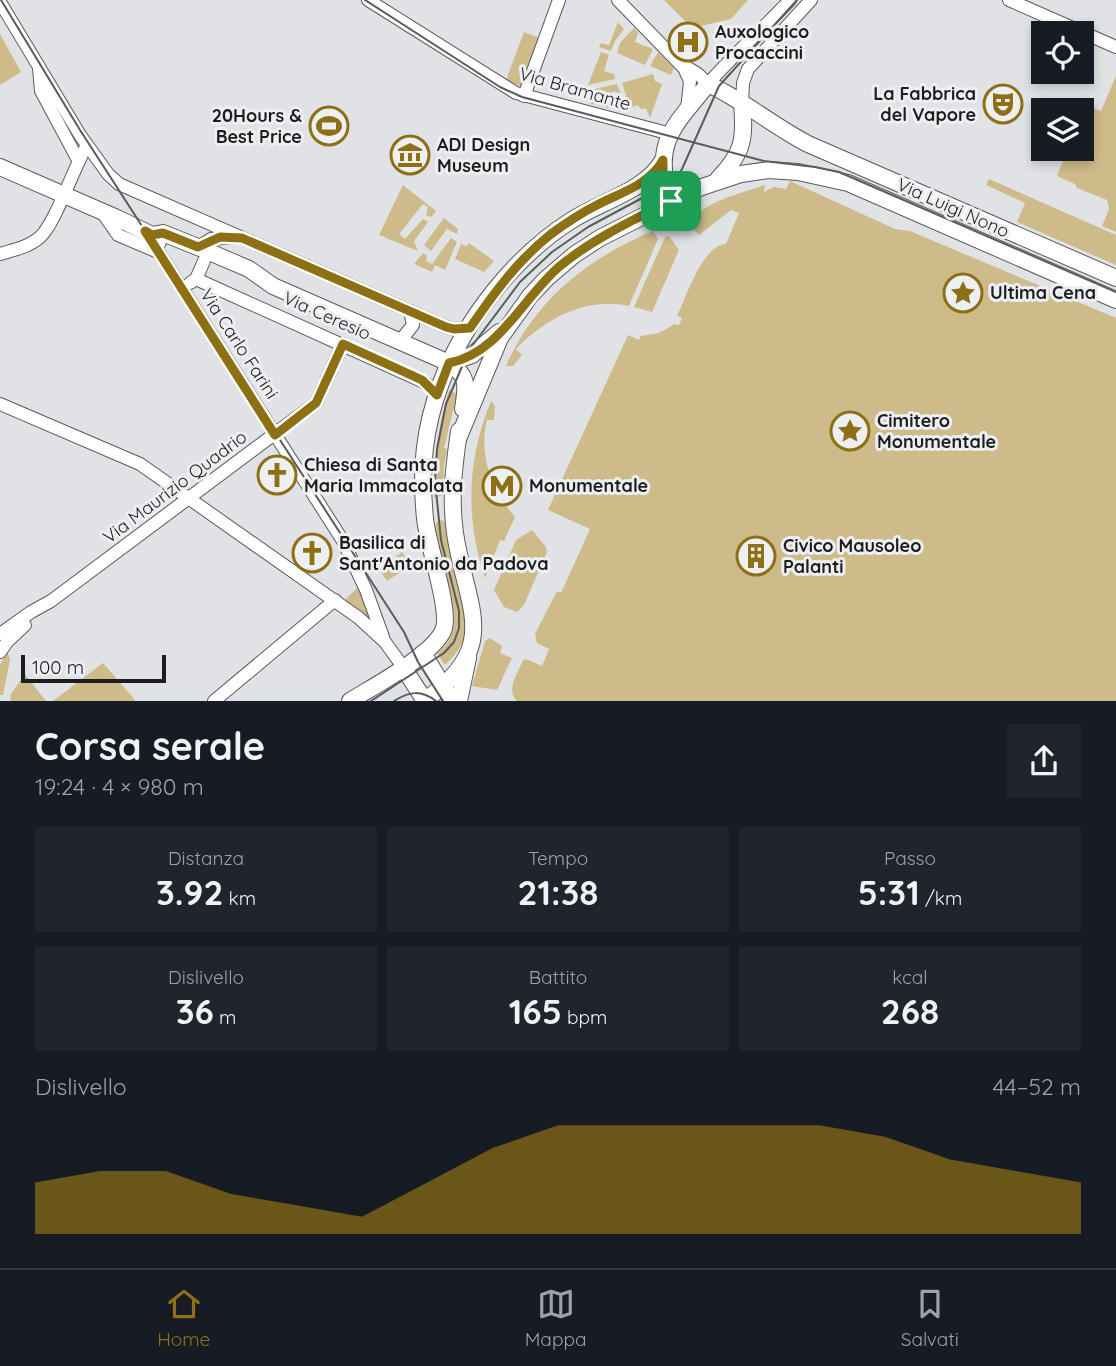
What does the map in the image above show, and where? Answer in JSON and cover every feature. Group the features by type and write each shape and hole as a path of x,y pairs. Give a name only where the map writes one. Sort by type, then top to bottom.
{"main road":[{"name":"Via Luigi Nono","path":"715,87 808,144 1116,278"},
{"path":"351,701 423,653 442,634 446,618 426,529 423,497 424,445 437,395 449,363 505,279 543,241 587,210 643,182 658,170 671,134 687,110 715,87"},
{"path":"716,181 731,165 742,145 742,103"},
{"path":"663,160 663,175 671,201"},
{"name":"Via Ceresio","path":"0,167 148,233 158,241 249,269 272,286 449,363"},
{"name":"Via Luigi Nono","path":"509,324 539,285 600,238 716,181 769,170 817,174 848,183 1116,300"},
{"path":"449,363 464,359 479,350 509,324"},
{"path":"458,439 482,376 509,324"},
{"path":"425,701 454,674 468,652 474,635 474,616 454,521 452,492 453,462 466,382 459,370 449,363"},
{"path":"423,497 436,502 452,492"},
{"path":"426,529 437,517 446,516 454,521"},
{"path":"458,701 466,673 468,652"},
{"path":"423,653 452,701"},
{"name":"Via Carlo Farini","path":"403,667 425,701"}],"street":[{"name":"Via Bramante","path":"368,0 508,89 524,96 671,134"},
{"path":"524,96 559,0"},
{"path":"618,0 680,63 715,87 732,57 750,43 790,0"},
{"path":"742,103 743,83 748,69 811,0"},
{"path":"1009,0 1116,47"},
{"path":"0,2 88,145 108,174 119,184 227,234 242,238 450,328 470,328"},
{"path":"680,63 690,80 687,110"},
{"path":"38,65 41,91 78,160"},
{"path":"0,254 32,243 46,232 78,160 88,145"},
{"path":"102,212 116,233 158,252"},
{"name":"Via Carlo Farini","path":"148,233 343,541 366,590 385,642"},
{"path":"181,289 196,279 213,244 227,234"},
{"name":"Via Ceresio","path":"196,279 422,380 437,395"},
{"path":"400,341 413,325 410,311"},
{"name":"Via Maurizio Quadrio","path":"0,634 51,601 316,403 343,344"},
{"name":"Via Carlo Farini","path":"0,404 140,464 335,600 385,642 403,667"},
{"path":"214,701 335,600"},
{"path":"0,652 12,636 51,601"}],"shaded area":[{"path":"664,0 748,0 731,19 692,28"},
{"path":"618,22 624,29 611,51 599,47 601,43 609,45"},
{"path":"634,28 638,32 635,42 653,49 645,65 617,53 620,43"},
{"path":"524,32 542,39 524,87 506,80"},
{"path":"0,34 21,72 0,85"},
{"path":"601,52 609,55 604,71 614,74 615,79 588,85"},
{"path":"658,52 674,68 671,75 650,66"},
{"path":"653,74 655,81 662,84 650,118 646,108 641,109 638,105 630,108 622,83"},
{"path":"1116,76 1116,232 1102,226 1109,209 1107,200 1077,188 1075,184 1057,176 1063,161 1094,161 1094,108 1101,111"},
{"path":"617,84 621,94 613,91 610,100 612,109 589,103 595,89"},
{"path":"989,179 1116,235 1116,265 1017,222 1025,203 986,185"},
{"name":"Cimitero Monumentale","path":"790,181 895,229 910,231 1116,318 1116,701 517,701 514,697 512,687 523,660 542,666 549,649 537,643 535,634 557,591 561,593 590,529 548,510 628,335 639,340 641,336 659,333 675,324 679,325 682,318 677,316 696,273 710,253 726,244 739,213 731,210 699,235 687,223 704,209 723,199 765,185 764,192 774,187 786,189"},
{"path":"403,185 436,211 431,217 426,215 428,207 423,204 399,234 405,239 423,219 428,222 414,241 418,251 379,235"},
{"path":"444,218 458,229 457,234 447,229 431,251 424,245"},
{"path":"653,231 658,239 629,306 598,304 567,312 527,338 516,349 522,355 513,366 506,366 532,321 566,284 607,254"},
{"path":"669,236 679,250 652,312 634,307 665,237"},
{"path":"451,238 457,242 445,270 435,265 432,272 414,264 423,253 427,256 426,261 432,264"},
{"path":"469,243 494,261 484,272 455,259 461,244 466,246"},
{"path":"449,390 457,394 444,448 447,449 443,491 437,498 434,497 436,456"},
{"path":"491,401 495,406 494,420 487,420 484,446 486,459 500,496 515,517 504,541 500,540 485,578 474,533 471,489 477,445"},
{"path":"442,520 446,523 467,607 463,642 445,665 437,654 451,636 454,618 434,527"},
{"path":"532,530 547,552 524,605 517,612 504,607 494,590 516,540"},
{"path":"402,552 411,565 387,581 379,569"},
{"path":"360,585 373,621 344,601"},
{"path":"490,638 502,646 500,653 512,658 497,690 472,686 485,641"},
{"path":"7,650 10,660 3,695 0,695 0,665"},
{"path":"103,663 136,701 53,701"},
{"path":"25,674 46,701 10,701 11,694"}],"tram line":[{"path":"1,0 80,130 404,632 418,662 443,701"},
{"path":"365,0 500,87 522,97 764,161 839,172 1116,292"},
{"path":"371,701 444,653 454,642 459,628 459,611 441,540 435,481 437,449 446,404 469,350 520,282 552,252 588,227 674,181 719,86 797,0"},
{"path":"394,701 415,693 436,701"}],"place":[{"name":"Auxologico Procaccini","path":"688,42"},
{"name":"La Fabbrica del Vapore","path":"1003,104"},
{"name":"20Hours & Best Price","path":"329,126"},
{"name":"ADI Design Museum","path":"410,155"},
{"name":"Ultima Cena","path":"963,293"},
{"name":"Cimitero Monumentale","path":"850,431"},
{"name":"Chiesa di Santa Maria Immacolata","path":"277,475"},
{"name":"Monumentale","path":"502,486"},
{"name":"Basilica di Sant'Antonio da Padova","path":"312,553"},
{"name":"Civico Mausoleo Palanti","path":"756,556"}],"route":[{"path":"663,160 663,180 671,201 592,243 559,267 534,290 509,324 485,345 464,359 449,363 437,395 422,380 343,344 316,403 275,435 145,231 152,235 163,233 198,247 220,237 242,238 446,327 460,329 470,328 505,279 543,241 587,210 652,176 663,160"}]}
